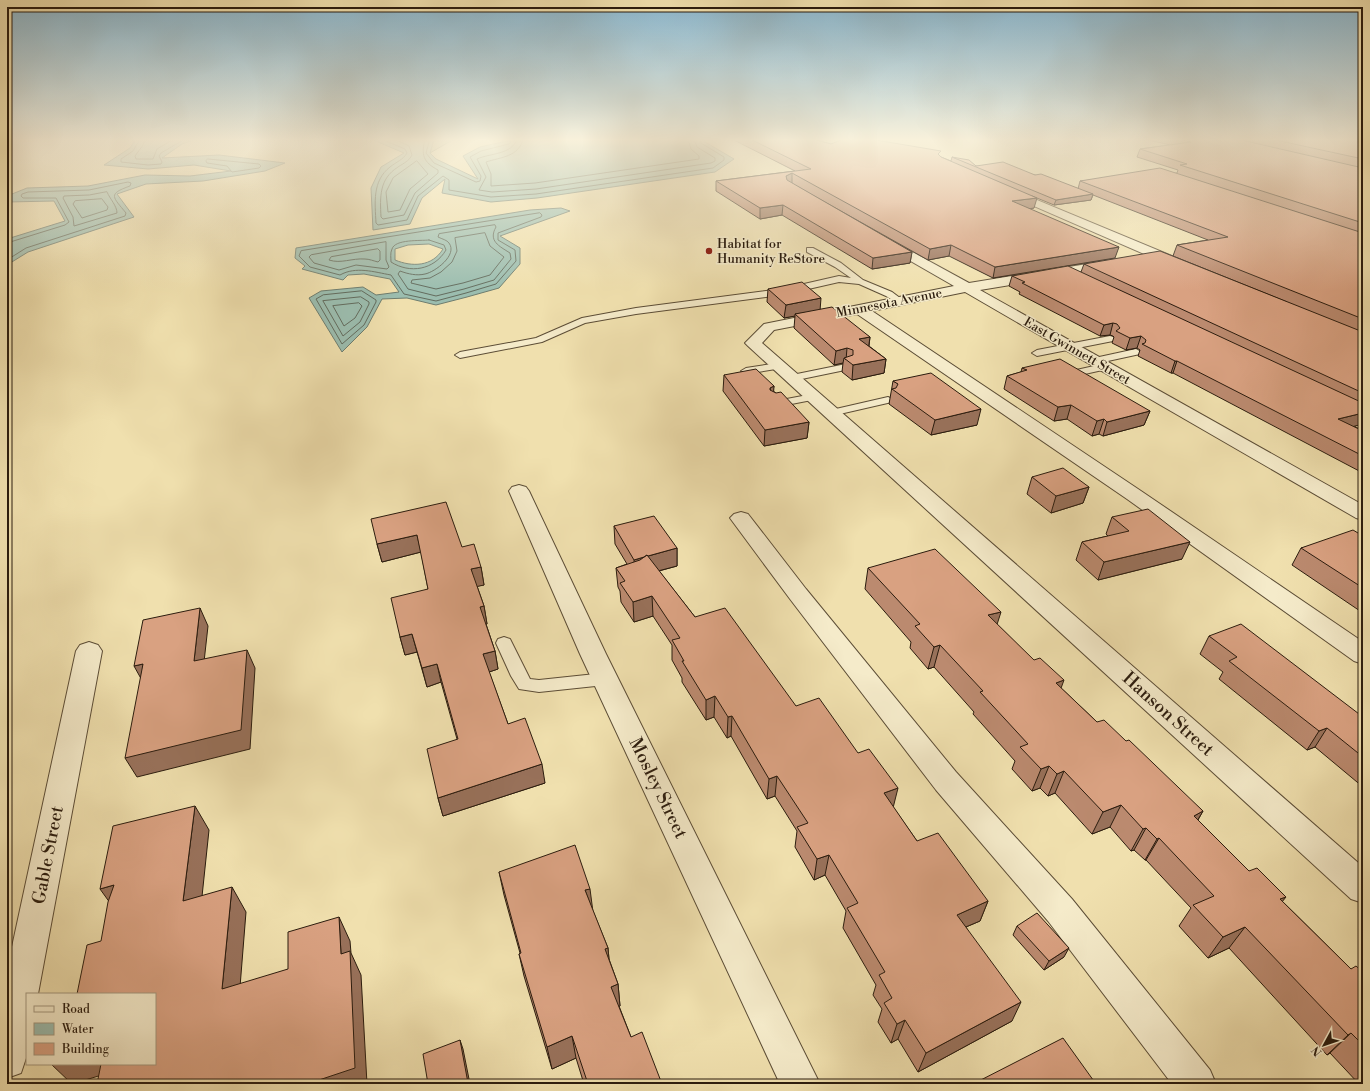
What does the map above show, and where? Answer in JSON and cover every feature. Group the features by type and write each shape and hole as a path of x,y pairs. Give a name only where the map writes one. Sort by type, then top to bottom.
{"street":[{"path":"1004,190 1187,268"},
{"name":"East Gwinnett Street","path":"871,233 964,288 1363,514"},
{"name":"Minnesota Avenue","path":"974,540 753,344 769,327 964,288 1073,275 1131,260 1158,256"},
{"path":"860,309 1134,495 1363,655"},
{"name":"Mosley Street","path":"519,491 605,679 800,1084"},
{"path":"741,518 798,594 941,774 1060,910 1196,1084"},
{"name":"Hanson Street","path":"974,540 1363,888"},
{"name":"Gable Street","path":"7,1059 89,651"}],"lane":[{"path":"810,250 838,265 860,282"},
{"path":"460,355 539,340 582,321 636,311 782,292 839,279 860,282 889,294 899,301"},
{"path":"1037,353 1070,348 1110,339"},
{"path":"1067,375 1136,352"},
{"path":"746,371 778,366"},
{"path":"792,378 846,366"},
{"path":"776,404 813,397"},
{"path":"831,413 888,400"},
{"path":"504,643 519,676 525,685 539,686 605,679"}],"water":[{"path":"22,190 129,190 117,194 134,217 28,252 7,265 7,239 65,221 54,201 7,202 7,196"},
{"path":"371,190 432,190 422,198 410,224 373,230"},
{"path":"443,190 592,190 537,198 491,202 442,193"},
{"path":"561,208 570,211 500,236 520,248 520,264 499,288 436,305 407,298 382,299 367,327 342,352 309,298 321,291 363,287 376,295 399,292 390,279 364,274 348,275 343,280 302,269 305,266 295,258 296,248 530,210","holes":["429,244 443,249 433,259 421,264 408,264 395,260 395,249 408,245"]}],"building":[{"path":"731,190 804,190 912,252 873,258 783,205 760,208"},
{"path":"823,190 1018,190 1037,198 1012,201 1119,247 995,267 951,245 930,249"},
{"path":"1032,190 1082,190 1093,194 1056,200"},
{"path":"1104,190 1228,190 1363,233 1363,319 1177,245 1228,237"},
{"path":"1259,190 1363,190 1363,223"},
{"path":"1160,251 1363,332 1363,393 1084,264"},
{"path":"1068,266 1363,403 1363,413 1338,419 1363,431 1363,456 1142,344 1145,343 1146,340 1141,336 1130,338 1116,331 1120,328 1117,324 1113,323 1104,325 1022,283 1025,282 1012,276"},
{"path":"802,282 821,298 786,305 768,289"},
{"path":"832,307 870,337 859,339 886,359 853,365 844,358 853,355 853,350 847,348 836,351 795,314"},
{"path":"1060,359 1150,411 1107,422 1104,419 1097,421 1071,405 1058,407 1007,376 1027,370 1022,368"},
{"path":"756,369 774,386 770,388 770,390 776,393 781,392 809,422 765,430 724,375"},
{"path":"931,373 981,409 935,420 892,389 896,388 898,384 893,381"},
{"path":"1063,468 1089,487 1056,496 1032,477"},
{"path":"446,502 462,547 474,544 481,567 471,569 484,606 480,607 495,651 483,654 508,724 525,718 542,764 438,798 427,749 458,739 437,664 422,668 412,634 400,637 391,598 428,589 417,535 377,544 371,519"},
{"path":"1148,509 1190,542 1104,562 1082,542 1129,531 1112,517"},
{"path":"654,516 677,548 648,556 647,555 634,560 614,526"},
{"path":"1353,530 1363,536 1363,588 1301,548"},
{"path":"935,549 1001,612 988,615 1034,660 1040,658 1064,680 1056,683 1097,722 1104,720 1126,741 1129,740 1203,811 1194,816 1249,871 1257,868 1286,897 1280,899 1351,969 1356,966 1363,972 1363,1045 1351,1033 1348,1035 1245,927 1223,937 1193,905 1214,896 1159,838 1157,839 1146,828 1143,829 1121,805 1103,812 1064,771 1057,774 1049,766 1041,769 1020,747 1028,744 980,692 983,691 940,645 934,647 915,626 920,624 868,568"},
{"path":"647,555 695,617 725,608 796,706 819,698 858,753 869,749 898,788 884,793 917,841 938,833 988,901 957,915 1021,1002 926,1053 905,1020 897,1024 884,1003 892,998 879,975 885,972 847,908 858,903 829,855 817,859 797,827 808,823 777,776 769,779 732,716 728,717 715,696 706,700 682,661 684,661 672,640 680,638 652,596 633,602 620,583 625,581 616,568 640,560"},
{"path":"200,608 194,661 247,650 241,730 125,758 143,664 134,666 143,620"},
{"path":"1241,624 1363,717 1363,757 1327,728 1319,731 1229,661 1237,657 1209,636"},
{"path":"195,806 183,901 232,887 222,989 288,969 288,932 339,917 341,954 350,951 355,1068 307,1084 97,1084 101,1065 156,1065 156,993 77,993 87,945 101,941 108,902 114,885 100,889 113,826"},
{"path":"575,845 590,889 585,890 608,948 605,949 618,984 611,987 631,1037 642,1032 662,1084 588,1084 572,1036 547,1047 519,954 521,953 499,872"},
{"path":"1037,913 1069,948 1049,961 1017,926"},
{"path":"1063,1038 1096,1084 973,1084"},
{"path":"460,1040 468,1083 428,1084 423,1054"}],"place":[{"name":"Habitat for Humanity ReStore","path":"709,251"}]}
